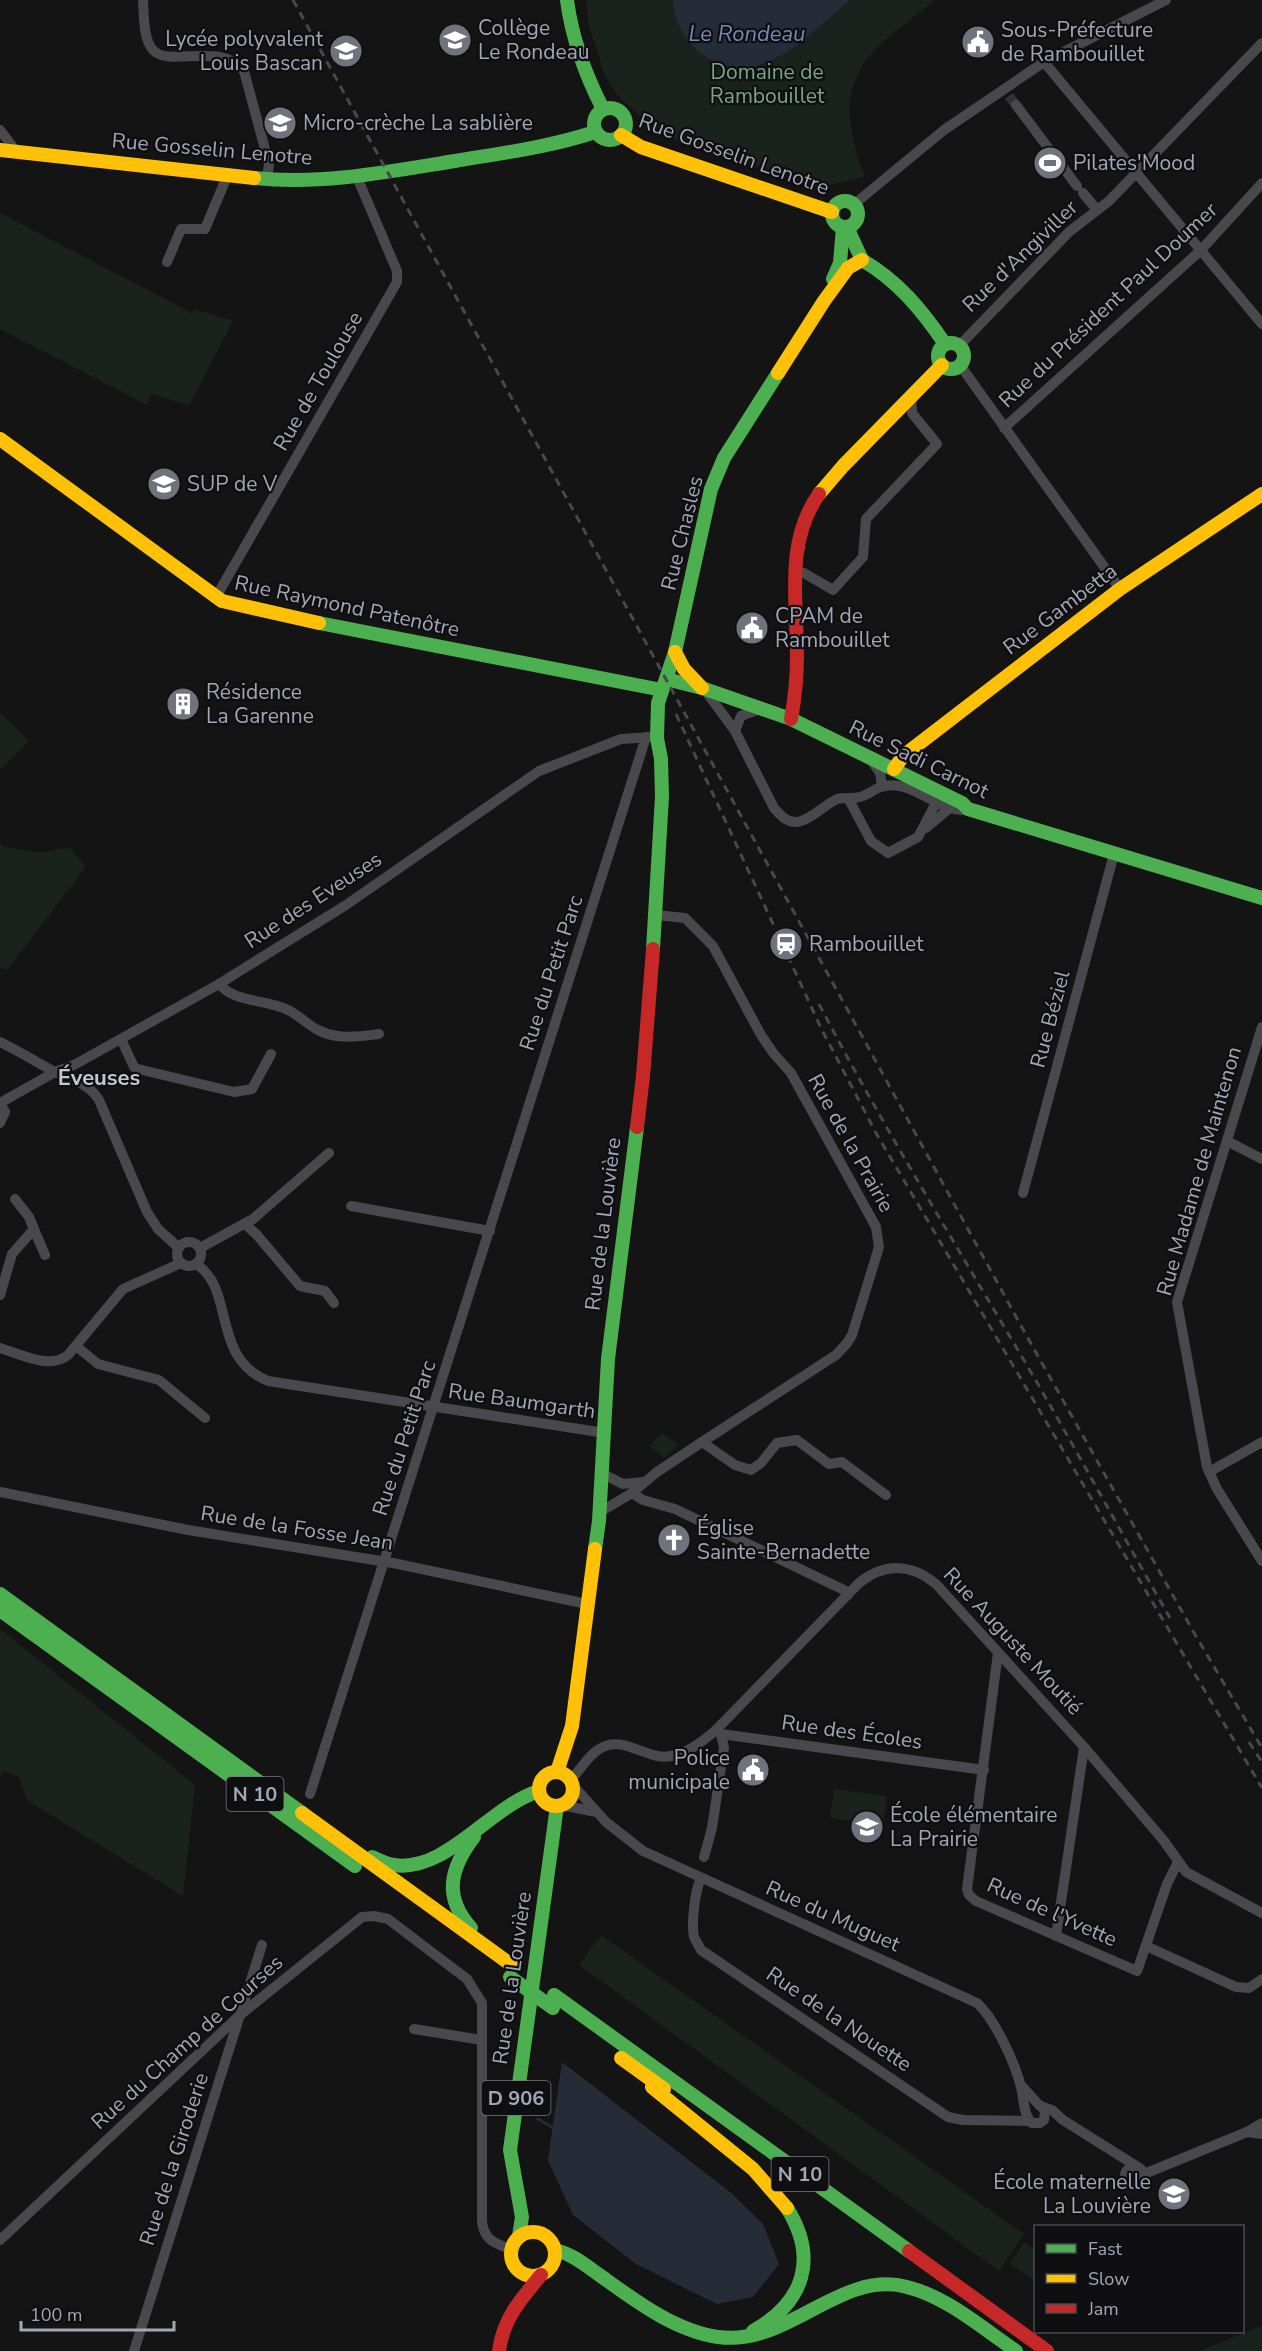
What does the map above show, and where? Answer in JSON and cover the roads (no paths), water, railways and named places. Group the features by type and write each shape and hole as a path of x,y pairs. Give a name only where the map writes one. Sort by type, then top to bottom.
{"main road":[{"path":"567,0 575,46 587,78 603,109"},
{"path":"614,108 623,114 626,124 621,135 608,140 595,132 595,116 603,109 614,108"},
{"name":"Rue Gosselin Lenotre","path":"0,150 267,178 311,180 357,177 574,139 595,132"},
{"name":"Rue Gosselin Lenotre","path":"621,135 641,147 832,212"},
{"path":"845,227 852,225 857,218 856,203 839,202 832,212 833,220 845,227 862,260 899,284 963,357 960,365 949,369 942,365 938,354 952,345"},
{"path":"824,301 840,263 845,227"},
{"path":"824,301 848,268 862,260"},
{"name":"Rue Chasles","path":"664,685 675,652 716,475 724,458 824,301"},
{"path":"790,719 795,701 797,544 802,526 820,492 942,365"},
{"name":"Rue Raymond Patenôtre","path":"0,439 216,597 235,606 331,626 664,685"},
{"name":"Rue Gambetta","path":"898,776 903,756 1120,589 1262,494"},
{"path":"675,652 684,669 702,688"},
{"name":"Rue Sadi Carnot","path":"664,685 702,688 790,719 939,798 962,803 968,809 1262,898"},
{"name":"Rue de la Louvière","path":"557,1772 572,1726 585,1637 587,1604 600,1512 608,1359 643,1076 656,915 662,797 650,741 664,685"},
{"name":"N 10","path":"0,1594 338,1837 348,1847 489,1949 512,1971"},
{"name":"N 10","path":"0,1610 1047,2351"},
{"path":"557,1772 562,1773 571,1782 570,1798 560,1806 543,1801 539,1791 543,1777 557,1772"},
{"path":"338,1837 380,1862 400,1867 420,1864 439,1856 523,1796 539,1791"},
{"name":"Rue de la Louvière","path":"519,2236 522,2217 519,2190 510,2150 560,1806"},
{"path":"489,1949 483,1938 461,1918 454,1904 452,1887 454,1871 460,1856 490,1819"},
{"name":"N 10","path":"554,2002 642,2074 1030,2351"},
{"path":"642,2074 651,2086 772,2189 788,2208 798,2226 804,2245 805,2266 798,2290 781,2312 762,2327 741,2337"},
{"name":"Rue de la Louvière","path":"519,2190 542,2234"},
{"path":"511,2311 518,2286 517,2270 512,2260 511,2250 519,2236 530,2232 542,2234 550,2240 555,2250 576,2258 676,2324 699,2333 722,2338 741,2337 780,2329 845,2295 871,2285 892,2284 914,2289 935,2299 1016,2351"},
{"path":"499,2351 503,2324 511,2311 546,2271 555,2250"},
{"path":"517,2270 528,2276 546,2271 594,2271"}],"street":[{"path":"143,0 148,41 153,51 163,55 231,59 238,63 244,71 269,164 267,178"},
{"path":"856,203 944,130 1010,97 1044,62 1166,0"},
{"name":"Rue d'Angiviller","path":"952,345 1069,232 1136,174 1262,43"},
{"path":"1044,62 1262,324"},
{"path":"1010,97 1097,210"},
{"path":"0,130 16,151"},
{"path":"167,262 181,229 205,229 228,174"},
{"name":"Rue de Toulouse","path":"216,597 397,282 397,271 357,177"},
{"name":"Rue du Président Paul Doumer","path":"1004,428 1201,250 1262,183"},
{"path":"960,365 1120,589"},
{"path":"796,572 804,573 833,590 863,558 866,519 937,444 912,412 911,397"},
{"path":"702,688 735,731 774,808 781,817 798,822 839,799 862,797 898,776 919,794 939,798 951,807 964,811 968,809"},
{"path":"735,731 741,716 762,708"},
{"name":"Rue des Eveuses","path":"0,1103 55,1072 74,1065 219,984 346,905 539,771 621,739 650,741"},
{"path":"642,749 650,741"},
{"name":"Rue du Petit Parc","path":"310,1794 642,749 650,741"},
{"path":"871,760 880,773 882,786"},
{"path":"919,794 926,826"},
{"path":"848,798 871,841 888,854 913,842 926,826 951,807"},
{"path":"926,826 939,798"},
{"name":"Rue Béziel","path":"1023,1193 1114,854"},
{"name":"Rue de la Prairie","path":"600,1512 632,1493 702,1442 836,1355 848,1343 855,1326 879,1247 876,1227 849,1178 791,1073 761,1035 713,946 685,918 656,915"},
{"path":"219,984 226,992 288,1010 316,1030 336,1036 354,1037 379,1034"},
{"name":"Rue Madame de Maintenon","path":"1262,1027 1177,1302 1209,1472 1262,1561"},
{"path":"121,1039 134,1067 138,1069 234,1092 252,1089 271,1054"},
{"path":"0,1042 35,1059 55,1072 68,1076 95,1094 147,1213 179,1248"},
{"path":"0,1103 5,1112 0,1123"},
{"path":"1227,1141 1262,1159"},
{"path":"200,1248 245,1224 329,1153"},
{"path":"15,1199 28,1217 45,1255"},
{"path":"351,1206 490,1231"},
{"path":"245,1224 300,1286 325,1291 334,1303"},
{"path":"0,1295 12,1254 34,1229"},
{"path":"191,1242 200,1248 201,1258 196,1264 188,1266 181,1263 177,1256 179,1248 184,1243 191,1242"},
{"path":"0,1348 53,1362 64,1359 123,1289 181,1263"},
{"name":"Rue Baumgarth","path":"196,1264 213,1283 235,1353 261,1378 434,1408 605,1433"},
{"path":"76,1346 98,1364 159,1380 205,1418"},
{"path":"702,1442 735,1465 750,1470 761,1463 777,1443 797,1440 829,1464 842,1462 886,1495"},
{"path":"1209,1472 1262,1442"},
{"path":"603,1474 623,1484 645,1482"},
{"name":"Rue de la Fosse Jean","path":"0,1492 188,1530 384,1561 587,1604"},
{"path":"632,1493 643,1500 675,1509 844,1590 848,1595"},
{"name":"Rue Auguste Moutié","path":"571,1782 594,1753 609,1744 659,1757 671,1756 697,1745 718,1732 867,1577 881,1570 902,1568 920,1572 936,1584 1084,1747 1192,1876 1262,1913"},
{"name":"Rue de l'Yvette","path":"998,1653 967,1889 969,1895 976,1901 1137,1971 1167,1884 1178,1862"},
{"path":"704,1857 712,1828 724,1748 718,1732"},
{"name":"Rue des Écoles","path":"718,1732 984,1770"},
{"path":"1056,1936 1084,1747"},
{"name":"Rue du Muguet","path":"571,1782 596,1812 643,1851 977,2003 997,2028 1021,2085 1028,2117"},
{"path":"560,1806 596,1812"},
{"name":"Rue de la Nouette","path":"701,1878 698,1885 694,1920 694,1936 701,1950 948,2117 963,2120 1028,2117"},
{"name":"Rue du Champ de Courses","path":"0,2240 240,2015 362,1917 374,1916 388,1919 467,1979 482,2003 482,2222 484,2234 492,2242 511,2250"},
{"name":"Rue de la Giroderie","path":"134,2351 262,1945"},
{"path":"1146,1946 1236,1986 1249,1988 1262,1979"},
{"path":"414,2029 482,2040"},
{"name":"Rue du Muguet","path":"1021,2085 1040,2106 1052,2110 1136,2171 1247,2132 1262,2123"},
{"path":"1044,2120 1045,2111 1040,2106 1030,2107 1028,2117 1037,2124 1044,2120 1063,2120"},
{"name":"Rue du Muguet","path":"1247,2132 1262,2134"}],"water":[{"name":"Le Rondeau","path":"673,0 850,0 818,28 782,54 763,63 744,68 723,65 696,50 682,31"},
{"path":"562,2062 730,2192 763,2224 779,2264 753,2297 717,2304 636,2264 573,2215 548,2160"}],"waterway":[{"path":"538,2119 555,2129"}],"tunnel":[{"path":"1009,96 1016,105"}],"railway":[{"path":"293,0 1025,1333 1193,1631 1262,1748"},
{"path":"676,714 822,1030 876,1133 1262,1788"},
{"path":"819,1004 887,1127 1048,1402 1170,1618"},
{"path":"1249,1742 1262,1762"}],"place":[{"name":"Collège Le Rondeau","path":"455,40"},
{"name":"Sous-Préfecture de Rambouillet","path":"978,42"},
{"name":"Lycée polyvalent Louis Bascan","path":"346,51"},
{"name":"Micro-crèche La sablière","path":"280,123"},
{"name":"Pilates'Mood","path":"1050,163"},
{"name":"SUP de V","path":"164,484"},
{"name":"CPAM de Rambouillet","path":"752,628"},
{"name":"Résidence La Garenne","path":"183,704"},
{"name":"Rambouillet","path":"786,944"},
{"name":"Église Sainte-Bernadette","path":"674,1540"},
{"name":"Police municipale","path":"753,1770"},
{"name":"École élémentaire La Prairie","path":"867,1827"},
{"name":"École maternelle La Louvière","path":"1174,2194"}],"district":[{"name":"Éveuses","path":"99,1077"}],"park label":[{"name":"Domaine de Rambouillet","path":"767,84"}]}
